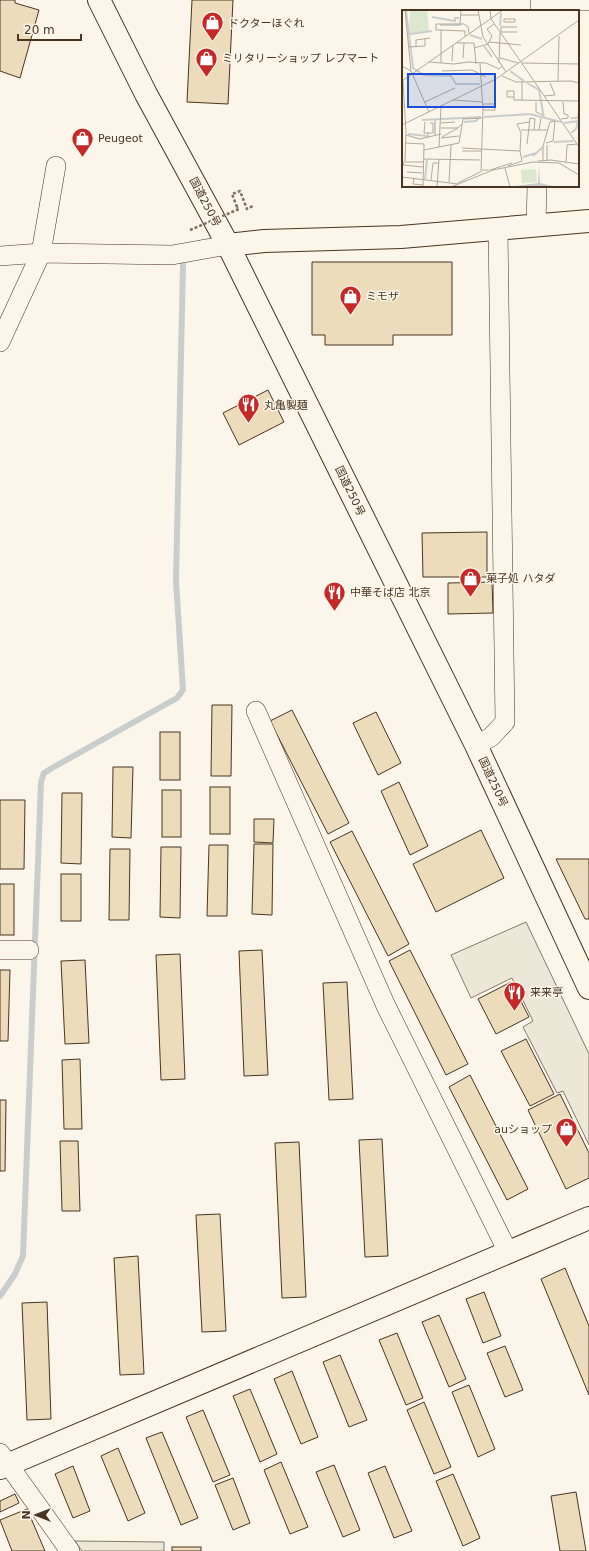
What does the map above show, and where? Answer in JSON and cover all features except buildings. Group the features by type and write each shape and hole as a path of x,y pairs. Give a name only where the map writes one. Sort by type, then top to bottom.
{"main road":[{"name":"国道250号","path":"99,0 146,94 228,245 476,745 583,965 589,988"},
{"path":"228,245 264,241 401,237 589,221"},
{"path":"3,1461 589,1218"}],"street":[{"path":"540,10 540,1 589,1"},
{"path":"0,342 41,253 56,166"},
{"path":"536,187 536,225"},
{"path":"476,745 491,737 505,722 498,229"},
{"path":"0,256 41,253 172,255 228,245"},
{"path":"256,711 386,1006 508,1252"},
{"path":"0,950 29,950"},
{"path":"3,1461 70,1551"}],"path":[{"path":"190,230 239,210 232,194 240,191 246,209 254,206"}],"shaded area":[{"path":"526,922 589,1054 589,1145 563,1091 557,1093 523,1027 533,1021 512,978 471,998 451,955"},
{"path":"75,1541 164,1542 164,1551 82,1551"}],"waterway":[{"path":"0,1296 15,1274 23,1256 41,782 44,773 177,698 183,690 176,581 183,265"}],"place":[{"name":"ドクターほぐれ","path":"212,42"},
{"name":"ミリタリーショップ レプマート","path":"207,78"},
{"name":"Peugeot","path":"83,158"},
{"name":"ミモザ","path":"350,316"},
{"name":"丸亀製麺","path":"249,424"},
{"name":"菓子処 ハタダ","path":"470,598"},
{"name":"中華そば店 北京","path":"334,612"},
{"name":"来来亭","path":"514,1012"},
{"name":"auショップ","path":"567,1148"}]}
